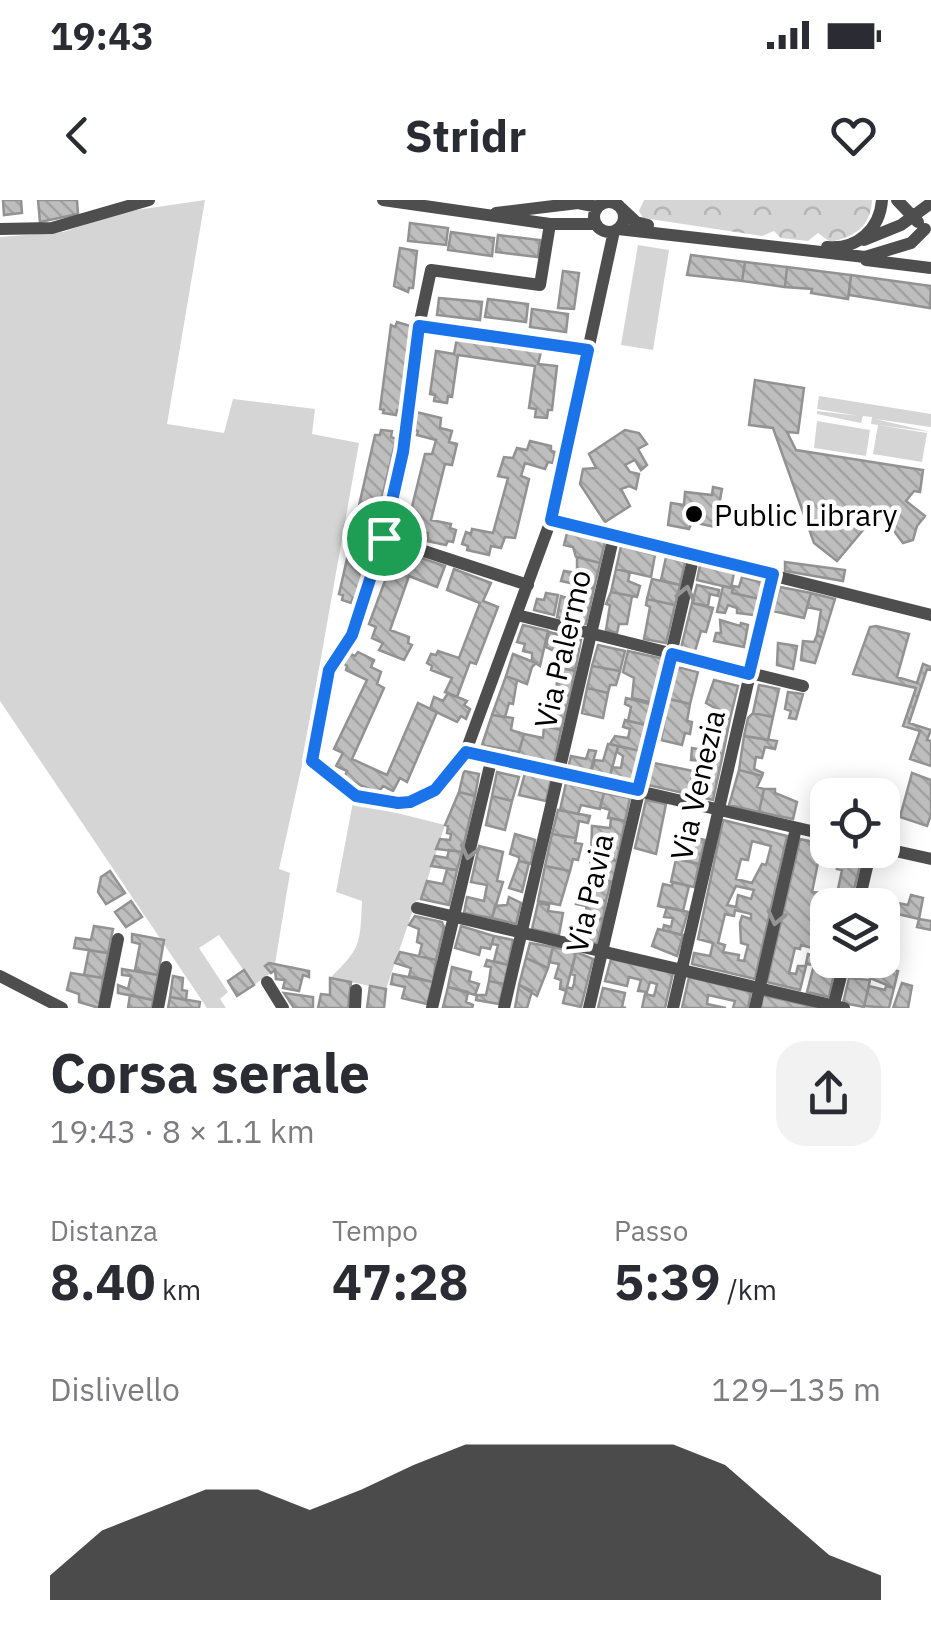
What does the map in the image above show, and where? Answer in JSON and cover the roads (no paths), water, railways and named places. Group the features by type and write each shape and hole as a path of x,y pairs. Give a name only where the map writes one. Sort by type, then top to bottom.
{"street":[{"path":"82,200 82,218"},
{"path":"0,229 52,228 149,200"},
{"path":"382,200 550,224 598,226 865,257 900,248 928,231 896,200"},
{"path":"842,252 876,224 882,200"},
{"path":"842,252 913,218 931,203"},
{"path":"494,214 532,204 608,204 641,224 931,268"},
{"path":"601,282 598,273 603,246 594,216 608,204"},
{"path":"550,224 540,284 431,270 419,326 403,452 384,538 352,635 329,670 312,761 356,796 410,802 435,790 466,752 551,520 601,282 616,230 623,222 608,204"},
{"path":"419,326 588,350"},
{"path":"551,520 931,614"},
{"name":"Via Palermo","path":"504,1008 614,535"},
{"path":"384,538 528,585"},
{"name":"Via Pavia","path":"589,1008 694,555"},
{"name":"Via Venezia","path":"673,1008 773,574"},
{"path":"516,615 803,686"},
{"path":"466,752 810,831"},
{"path":"432,1008 492,757"},
{"path":"755,1008 796,828"},
{"path":"900,852 931,859"},
{"path":"417,908 837,1007 841,978"},
{"path":"104,1008 118,939"},
{"path":"158,1008 166,967"},
{"path":"0,976 62,1008"},
{"path":"267,982 283,1008"},
{"path":"355,1008 356,990"}],"place":[{"name":"Public Library","path":"694,514"}]}
